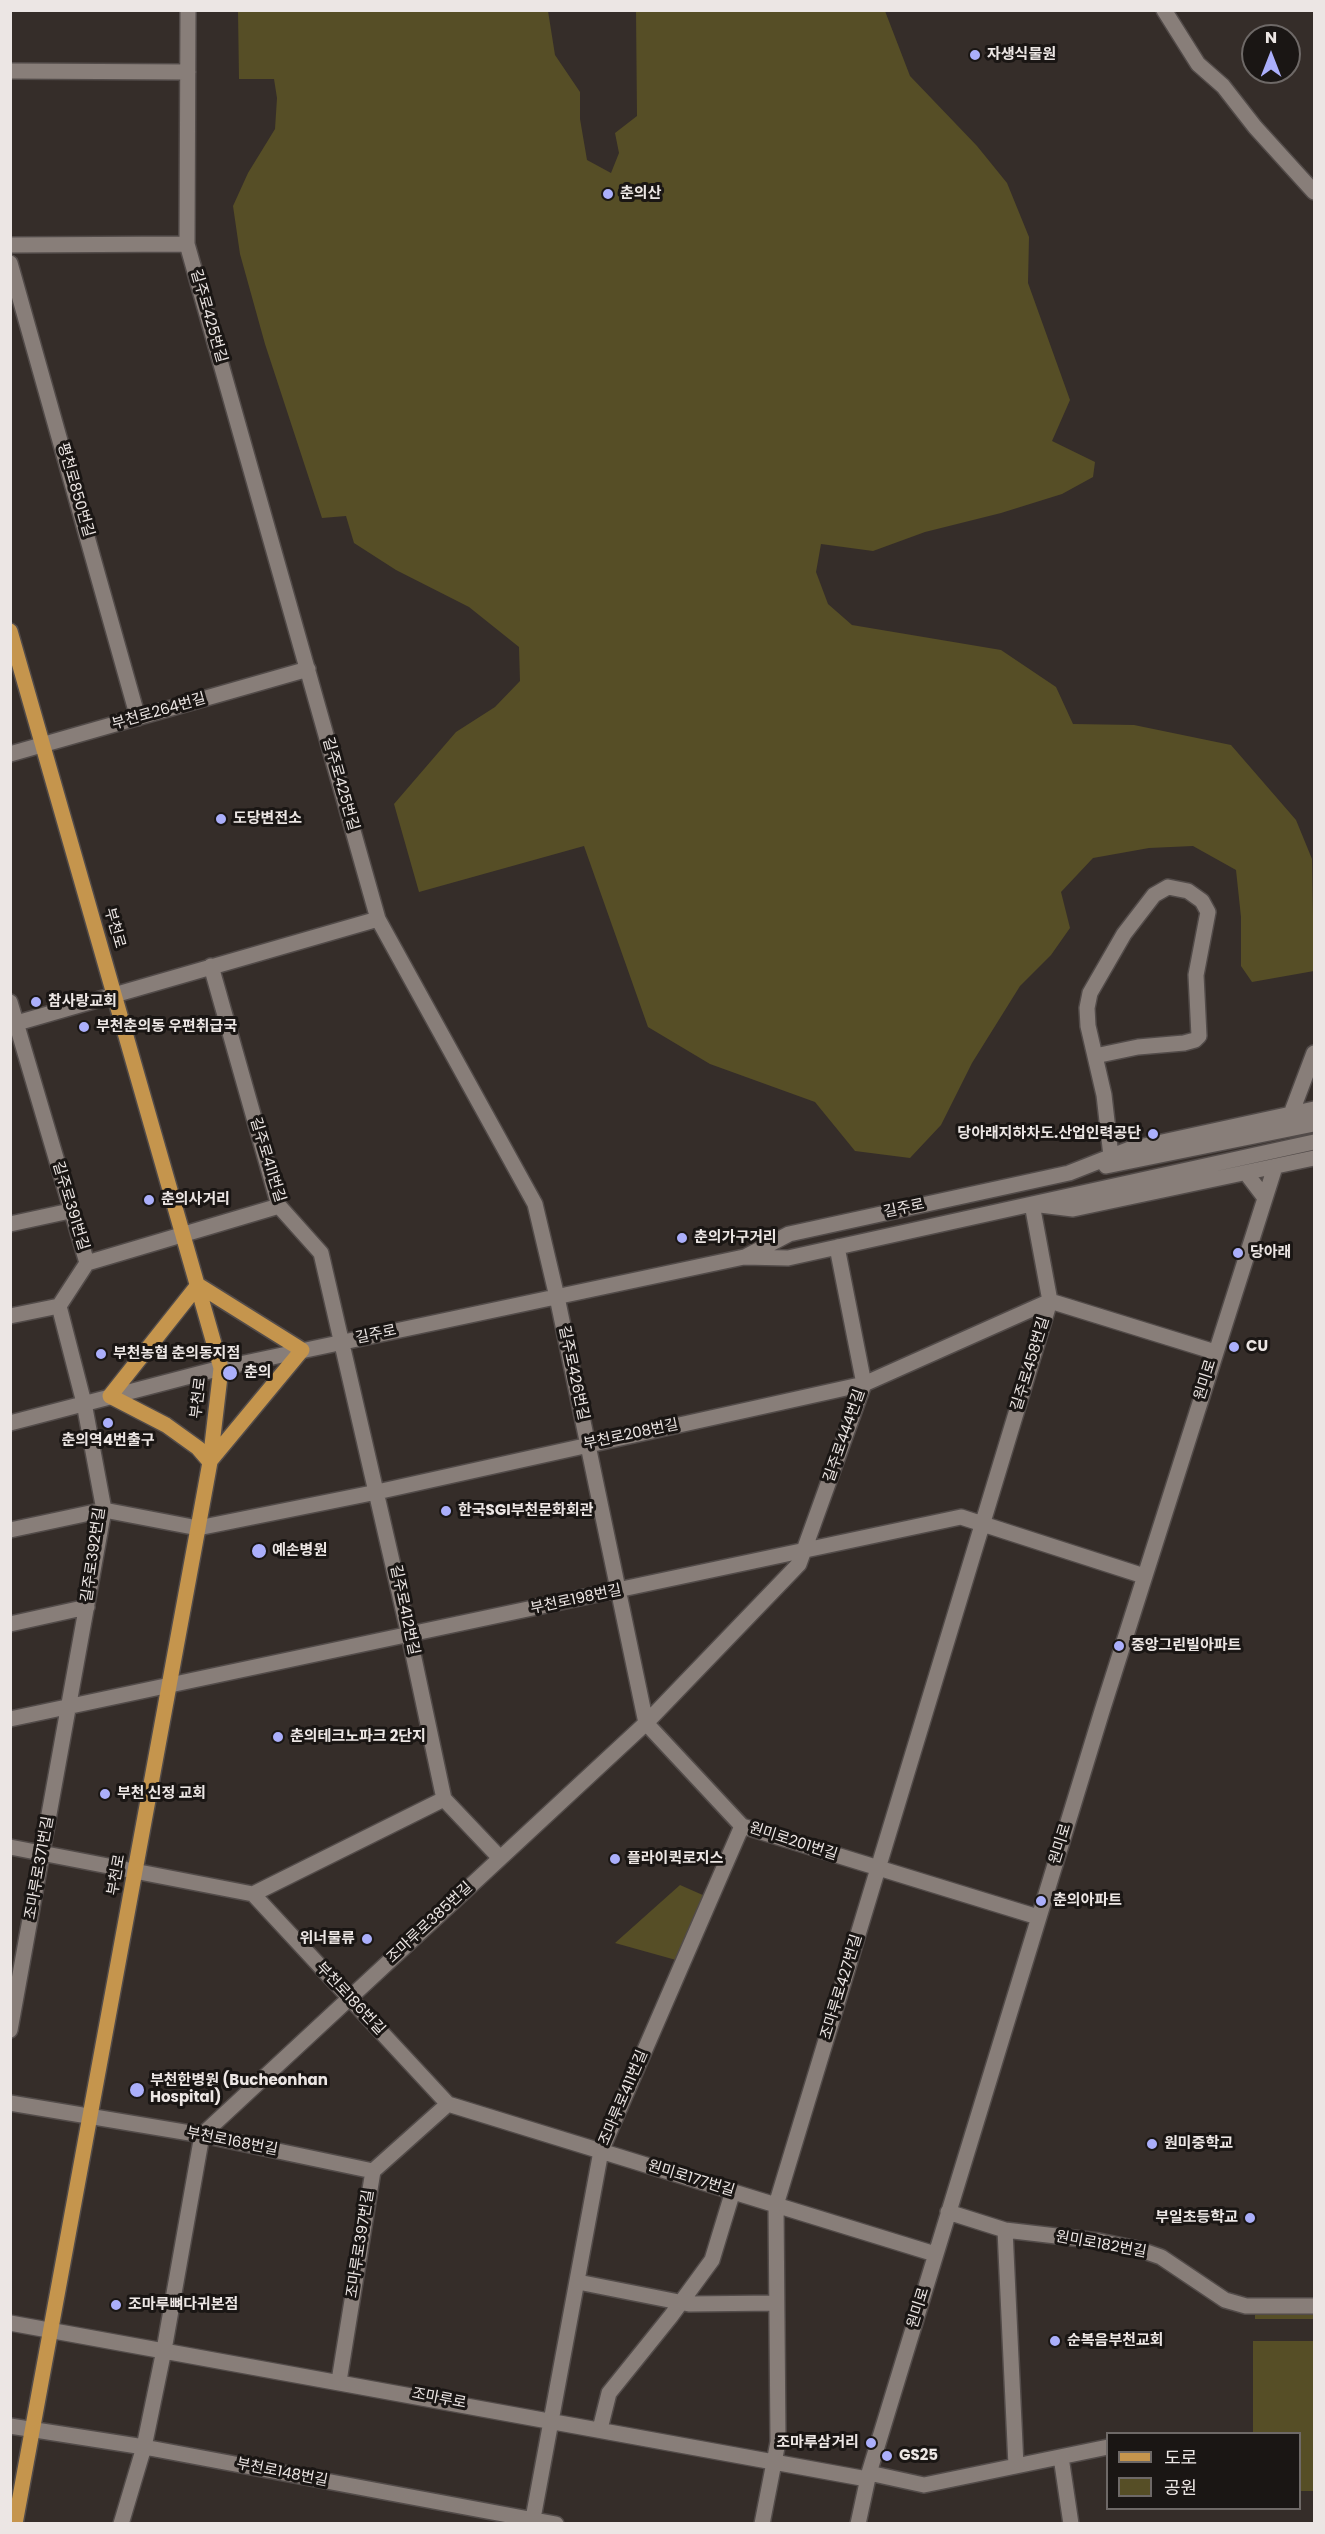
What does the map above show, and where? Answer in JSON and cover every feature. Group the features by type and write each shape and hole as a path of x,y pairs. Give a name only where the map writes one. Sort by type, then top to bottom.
{"main road":[{"name":"부천로","path":"10,631 220,1368 210,1462 15,2523"},
{"path":"198,1285 302,1350 210,1462 198,1448 166,1425 110,1396 198,1285"}],"street":[{"name":"길주로425번길","path":"188,10 187,244 378,919 535,1204 557,1297"},
{"path":"1164,10 1198,64 1223,86 1255,127 1314,192"},
{"path":"10,71 188,72"},
{"path":"10,245 187,244"},
{"name":"평천로850번길","path":"10,263 138,718"},
{"name":"부천로264번길","path":"10,754 308,669"},
{"path":"1095,1056 1138,1047 1184,1043 1195,1040 1199,1036 1196,975 1208,912 1202,901 1188,891 1168,887 1154,895 1134,919 1090,993 1087,1008 1095,1056 1104,1095 1111,1156"},
{"path":"14,1024 378,919"},
{"name":"길주로411번길","path":"211,966 279,1206 321,1253 342,1342"},
{"name":"길주로391번길","path":"10,1002 14,1024 87,1263 59,1306"},
{"path":"1291,1114 1314,1053"},
{"name":"길주로","path":"1069,1173 1130,1149 1314,1109"},
{"name":"길주로","path":"744,1257 789,1234 1069,1173 1314,1124"},
{"name":"길주로","path":"10,1423 220,1368 302,1350 744,1257 788,1258 1314,1142"},
{"name":"길주로","path":"1032,1204 1073,1209 1314,1158"},
{"name":"원미로","path":"858,2523 868,2476 1038,1917 1275,1167"},
{"path":"1246,1173 1265,1198"},
{"name":"길주로458번길","path":"983,1522 1050,1301 1032,1204"},
{"path":"87,1263 279,1206"},
{"path":"10,1224 70,1211"},
{"path":"857,1220 846,1227 844,1234 846,1238 860,1242"},
{"name":"길주로444번길","path":"805,1551 864,1384 837,1247"},
{"name":"길주로426번길","path":"557,1297 619,1590"},
{"path":"1050,1301 1215,1352"},
{"name":"부천로208번길","path":"198,1528 377,1492 864,1384 1050,1301"},
{"path":"10,1316 59,1306 84,1403"},
{"name":"길주로412번길","path":"342,1342 410,1635 444,1799"},
{"name":"길주로392번길","path":"69,1707 104,1510 84,1403"},
{"path":"10,1530 104,1510 198,1528"},
{"name":"부천로198번길","path":"10,1719 961,1517 983,1522 1144,1576"},
{"name":"조마루로427번길","path":"762,2523 778,2442 776,2205 983,1522"},
{"name":"조마루로385번길","path":"202,2135 646,1723 799,1564 805,1551"},
{"path":"619,1590 646,1723"},
{"path":"10,1624 87,1607"},
{"name":"조마루로371번길","path":"10,2030 15,1977 43,1854 69,1707"},
{"name":"원미로201번길","path":"646,1723 742,1826 877,1870 1038,1917"},
{"path":"10,1847 253,1894 444,1799 500,1858"},
{"name":"조마루로411번길","path":"532,2521 553,2421 601,2151 742,1826"},
{"name":"부천로186번길","path":"253,1894 448,2104"},
{"name":"부천로168번길","path":"10,2103 202,2135 373,2170"},
{"name":"원미로177번길","path":"448,2104 935,2254"},
{"name":"조마루로397번길","path":"339,2381 373,2170 448,2104"},
{"path":"121,2523 144,2447 164,2350 202,2135"},
{"path":"600,2429 609,2393 681,2303 712,2260 733,2191"},
{"name":"원미로182번길","path":"948,2212 1005,2230 1099,2241 1138,2249 1161,2257 1225,2300 1246,2306 1314,2306"},
{"path":"1005,2230 1016,2466"},
{"path":"578,2282 681,2303 776,2303"},
{"name":"조마루로","path":"10,2322 774,2462 924,2485 1106,2447"},
{"name":"부천로148번길","path":"10,2426 144,2447 532,2521 556,2523"},
{"path":"1061,2457 1071,2523"}],"green space":[{"path":"238,11 548,11 555,55 580,92 580,119 587,160 611,173 619,153 615,133 637,116 636,11 885,11 910,76 977,146 1007,183 1029,237 1028,283 1070,400 1052,441 1095,462 1093,477 1062,494 1001,513 925,532 873,551 821,544 816,572 828,604 852,625 1001,650 1056,687 1073,724 1134,725 1231,745 1296,820 1312,859 1314,971 1252,982 1241,966 1241,917 1236,870 1193,846 1149,848 1093,858 1061,892 1070,928 1051,955 1020,986 972,1063 941,1125 910,1158 855,1151 815,1102 710,1064 648,1027 584,846 419,892 394,804 456,732 495,707 520,681 519,647 469,607 396,570 354,543 346,516 322,518 265,344 240,254 233,206 248,173 275,129 277,98 274,79 239,79"},
{"path":"680,1885 705,1896 676,1960 615,1943"},
{"path":"1314,2311 1314,2319 1255,2319 1255,2312"},
{"path":"1253,2341 1314,2341 1314,2491 1301,2491 1301,2432 1253,2432"}],"place":[{"name":"자생식물원","path":"975,55"},
{"name":"춘의산","path":"608,194"},
{"name":"도당변전소","path":"221,819"},
{"name":"참사랑교회","path":"36,1002"},
{"name":"부천춘의동 우편취급국","path":"84,1027"},
{"name":"당아래지하차도.산업인력공단","path":"1153,1134"},
{"name":"춘의사거리","path":"149,1200"},
{"name":"춘의가구거리","path":"682,1238"},
{"name":"당아래","path":"1238,1253"},
{"name":"CU","path":"1234,1347"},
{"name":"부천농협 춘의동지점","path":"101,1354"},
{"name":"춘의","path":"230,1373"},
{"name":"춘의역4번출구","path":"108,1423"},
{"name":"한국SGI부천문화회관","path":"446,1511"},
{"name":"예손병원","path":"259,1551"},
{"name":"중앙그린빌아파트","path":"1119,1646"},
{"name":"춘의테크노파크 2단지","path":"278,1737"},
{"name":"부천 신정 교회","path":"105,1794"},
{"name":"플라이퀵로지스","path":"615,1859"},
{"name":"춘의아파트","path":"1041,1901"},
{"name":"위너물류","path":"367,1939"},
{"name":"부천한병원 (Bucheonhan Hospital)","path":"137,2090"},
{"name":"원미중학교","path":"1152,2144"},
{"name":"부일초등학교","path":"1250,2218"},
{"name":"조마루뼈다귀본점","path":"116,2305"},
{"name":"순복음부천교회","path":"1055,2341"},
{"name":"조마루삼거리","path":"871,2443"},
{"name":"GS25","path":"887,2456"}]}
